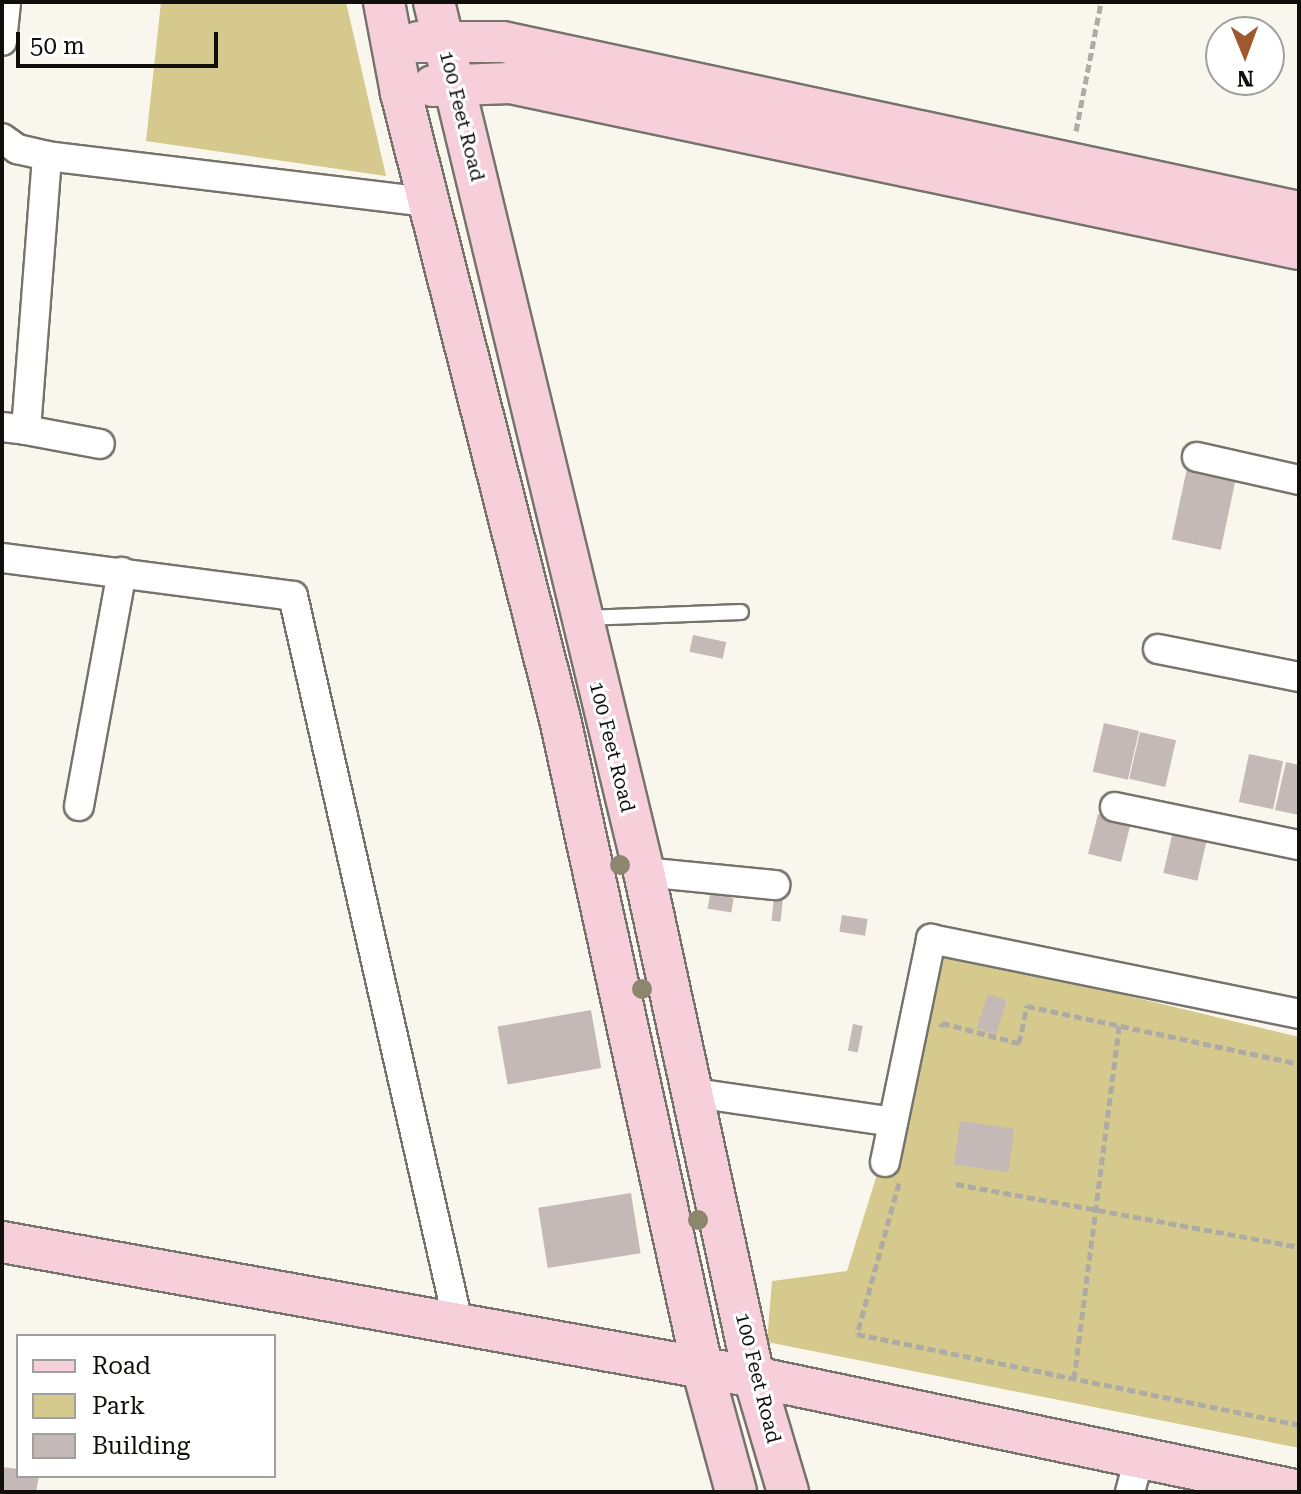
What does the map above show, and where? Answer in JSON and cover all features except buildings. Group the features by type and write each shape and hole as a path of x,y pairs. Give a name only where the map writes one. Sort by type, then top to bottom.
{"street":[{"path":"384,2 401,93 560,719 703,1371 736,1492"},
{"path":"2,41 4,9"},
{"path":"394,45 438,20 503,42 1299,212"},
{"name":"100 Feet Road","path":"438,20 456,81 580,619 644,872 695,1093 754,1377 788,1492"},
{"path":"401,93 456,81 510,83 1299,249"},
{"path":"2,138 17,149 47,156 428,202"},
{"path":"47,156 14,428 100,444"},
{"path":"1197,457 1299,480"},
{"path":"2,558 293,596 458,1322"},
{"path":"79,806 122,572"},
{"path":"1158,649 1299,677"},
{"path":"1115,807 1299,845"},
{"path":"644,872 775,885"},
{"path":"894,1166 893,1122 931,939 1299,1014"},
{"path":"695,1093 893,1122"},
{"path":"2,1242 458,1322 703,1371 754,1377 1135,1475 1299,1491"}],"lane":[{"path":"580,619 741,612"}],"path":[{"path":"1070,163 1101,2"},
{"path":"938,1038 942,1023 1019,1043 1027,1006 1299,1064"},
{"path":"1074,1379 1119,1026"},
{"path":"894,1166 857,1334 1299,1425"},
{"path":"956,1184 1299,1247"}],"green space":[{"path":"161,2 346,2 386,176 146,141"},
{"path":"946,952 1299,1037 1299,1448 767,1342 772,1281 847,1271"}]}
